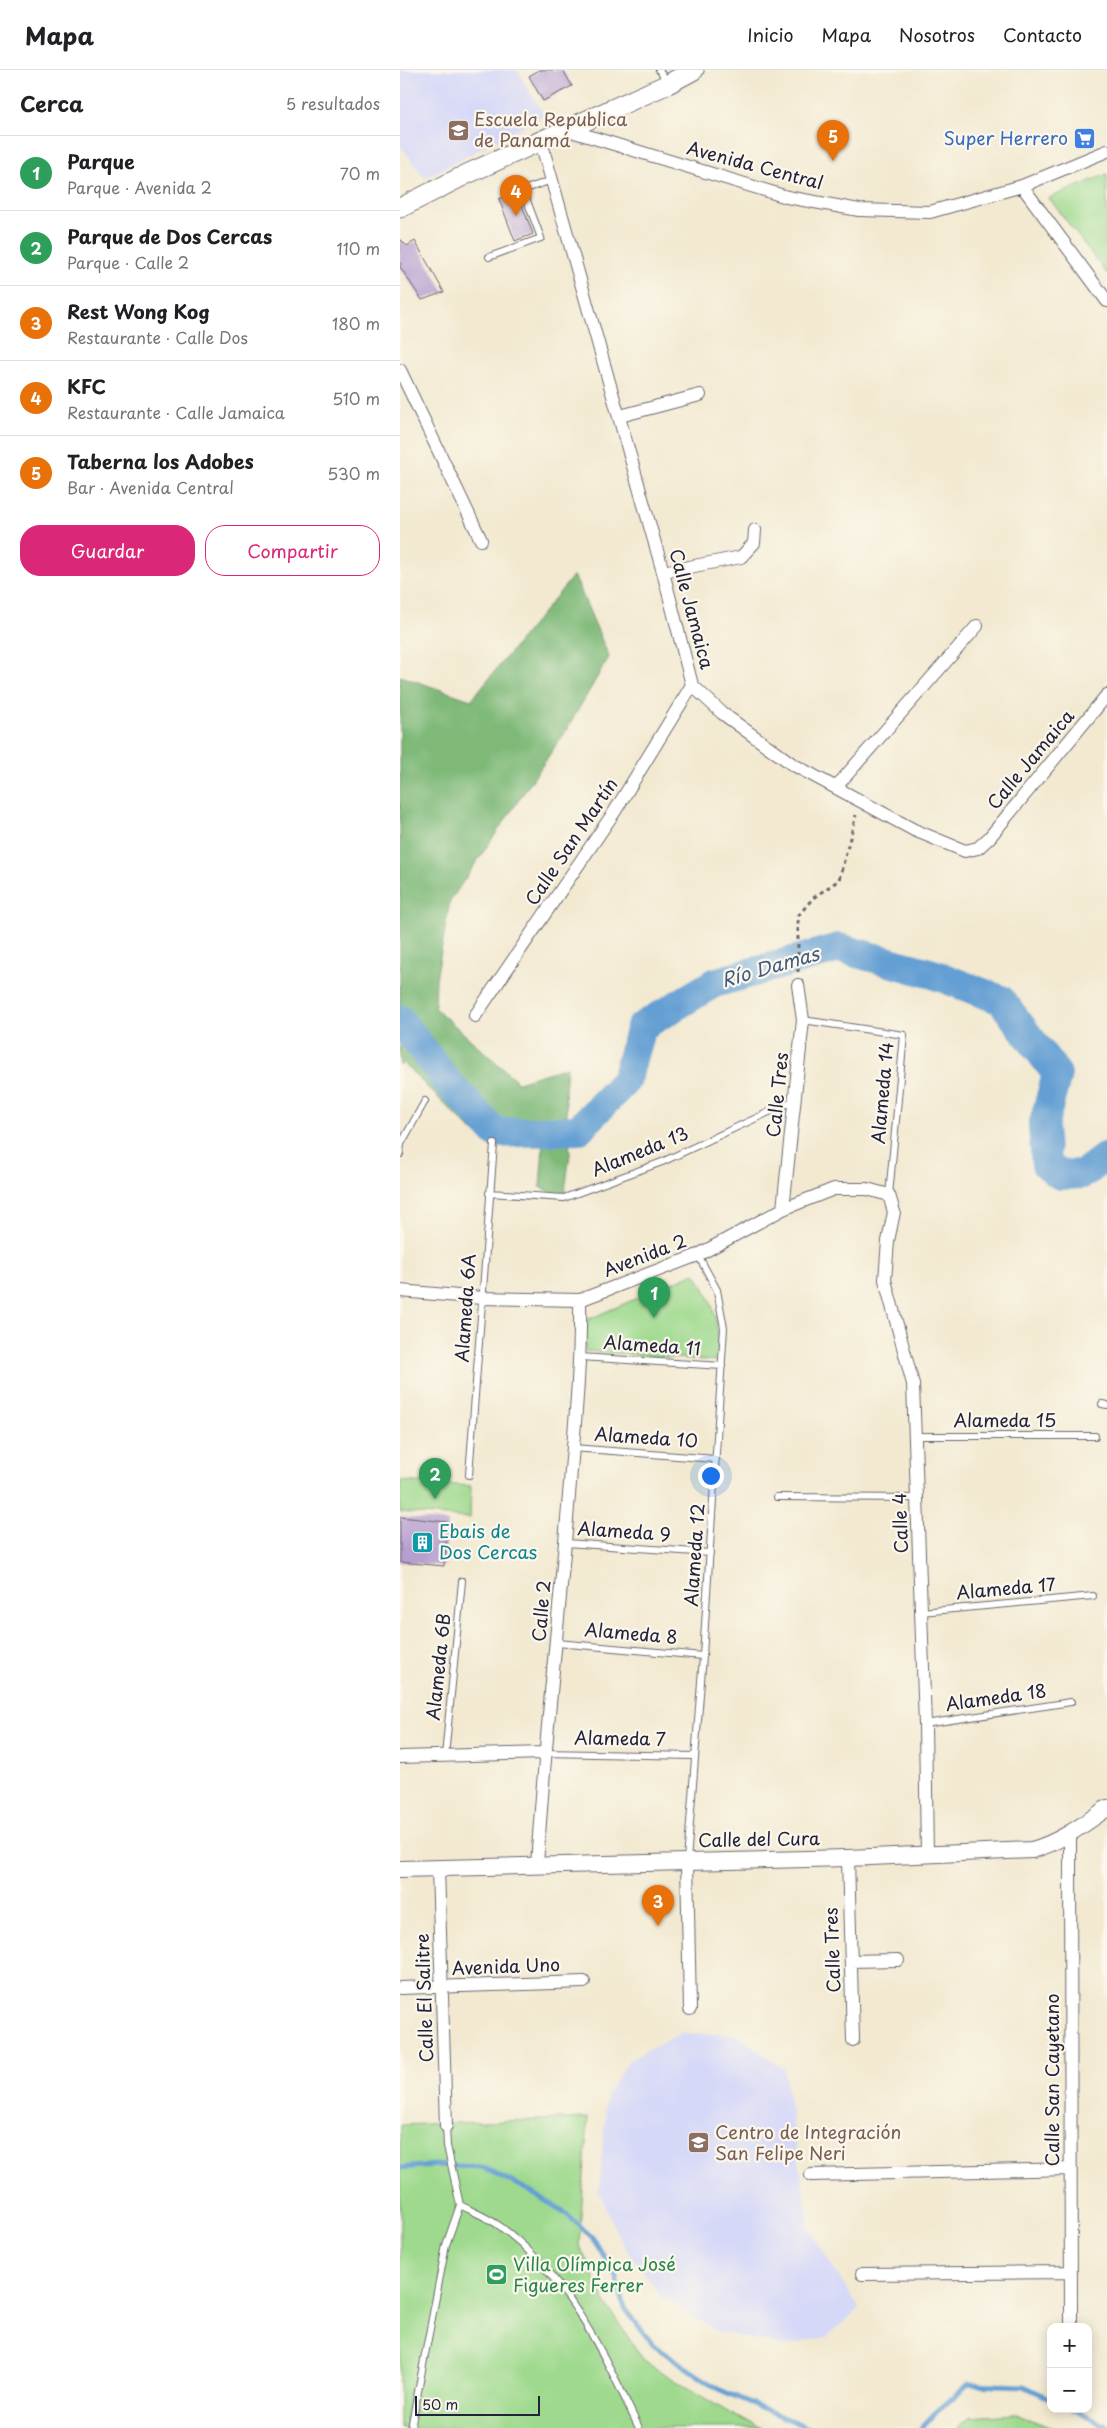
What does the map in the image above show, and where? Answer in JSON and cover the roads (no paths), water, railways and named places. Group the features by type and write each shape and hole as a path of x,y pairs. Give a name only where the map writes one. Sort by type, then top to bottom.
{"main road":[{"path":"400,208 467,174 568,130 664,77 694,70"}],"street":[{"name":"Avenida Central","path":"568,130 788,197 858,210 930,212 1022,186 1107,151"},
{"name":"Calle Jamaica","path":"542,142 664,572 692,685 722,713 776,752 914,830 965,851 978,848 995,831 1107,695"},
{"path":"1022,186 1106,298"},
{"path":"400,370 481,540"},
{"path":"620,416 700,395"},
{"path":"664,572 741,557 754,544 755,530"},
{"path":"836,787 977,626"},
{"name":"Calle San Martín","path":"475,1016 615,811 692,685"},
{"name":"Calle Tres","path":"782,1209 804,1020 798,985"},
{"name":"Avenida 2","path":"400,1291 482,1298 580,1300 698,1255 782,1209 834,1189 867,1189 889,1195"},
{"name":"Calle 4","path":"889,1195 894,1212 888,1241 885,1280 913,1384 925,1724 927,1854"},
{"name":"Calle 2","path":"537,1866 544,1753 566,1543 580,1357 580,1300"},
{"path":"400,1757 544,1753"},
{"name":"Calle del Cura","path":"400,1870 848,1858 1032,1850 1047,1846 1070,1834 1107,1808"},
{"name":"Calle San Cayetano","path":"1070,1834 1072,2323"},
{"name":"Calle Tres","path":"848,1858 853,2040"},
{"path":"687,1862 690,2009"},
{"name":"Calle El Salitre","path":"438,1868 446,2126"},
{"path":"850,1961 898,1960"},
{"name":"Avenida Uno","path":"400,1988 584,1982"},
{"path":"811,2175 1071,2169"},
{"path":"862,2274 1071,2272"}],"lane":[{"path":"489,257 541,238 523,190 552,180"},
{"name":"Alameda 14","path":"804,1020 904,1035 889,1195"},
{"name":"Alameda 13","path":"489,1193 564,1198 662,1162 795,1100"},
{"path":"400,1154 401,1144 426,1101"},
{"name":"Alameda 6A","path":"469,1475 494,1144"},
{"name":"Alameda 12","path":"687,1862 703,1656 724,1328 717,1290 698,1255"},
{"name":"Alameda 11","path":"580,1357 722,1366"},
{"name":"Alameda 15","path":"915,1436 1095,1436"},
{"name":"Alameda 10","path":"573,1448 716,1459"},
{"path":"777,1497 917,1498"},
{"name":"Alameda 9","path":"566,1543 710,1553"},
{"name":"Alameda 6B","path":"445,1756 462,1581"},
{"name":"Alameda 17","path":"921,1612 1093,1596"},
{"name":"Alameda 8","path":"557,1643 703,1656"},
{"name":"Alameda 18","path":"925,1724 1071,1702"},
{"name":"Alameda 7","path":"544,1753 695,1756"},
{"path":"411,2428 446,2245 460,2205 453,2175 446,2126"},
{"path":"460,2205 500,2227 540,2261 564,2290 606,2359 638,2428"}],"waterway":[{"name":"Río Damas","path":"400,1020 448,1083 496,1133 578,1130 626,1080 641,1027 714,983 839,948 933,974 1001,1000 1057,1074 1043,1127 1046,1164 1060,1175 1083,1174 1107,1156"},
{"path":"400,2168 434,2165 482,2167 526,2189 563,2211 592,2237 615,2274 625,2308 653,2345 718,2389 809,2428"},
{"path":"921,2428 934,2414 969,2384 1024,2386 1047,2397"},
{"path":"1080,2413 1107,2426"}],"place":[{"name":"Escuela Republica de Panamá","path":"458,130"},
{"name":"Super Herrero","path":"1084,139"},
{"name":"Taberna los Adobes","path":"833,161"},
{"name":"KFC","path":"516,216"},
{"name":"Parque","path":"654,1318"},
{"name":"Parque de Dos Cercas","path":"435,1499"},
{"name":"Ebais de Dos Cercas","path":"423,1542"},
{"name":"Rest Wong Kog","path":"658,1926"},
{"name":"Centro de Integración San Felipe Neri","path":"699,2143"},
{"name":"Villa Olímpica José Figueres Ferrer","path":"497,2275"}]}
